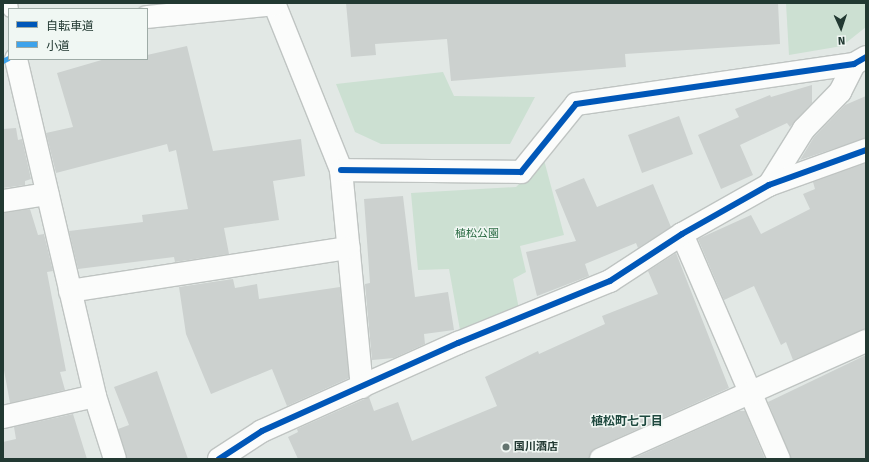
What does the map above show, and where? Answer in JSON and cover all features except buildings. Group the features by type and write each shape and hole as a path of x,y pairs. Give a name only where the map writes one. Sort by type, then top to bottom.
{"street":[{"path":"148,17 274,3 341,170 362,387"},
{"path":"16,60 95,396 115,459"},
{"path":"341,170 521,172 576,104 860,60"},
{"path":"769,185 804,129 840,92 860,60"},
{"path":"220,459 262,431 458,343 610,281 682,234 769,185 866,150"},
{"path":"3,201 47,194"},
{"path":"682,234 751,391 779,459"},
{"path":"70,291 349,248"},
{"path":"601,459 866,341"},
{"path":"3,417 95,396"}],"green space":[{"path":"786,3 866,3 866,27 842,46 789,55"},
{"path":"443,72 454,96 535,97 510,144 381,144 355,132 336,84"},
{"name":"植松公園","path":"544,160 564,235 520,246 526,272 513,279 519,309 460,330 449,269 418,270 411,193 516,187"}],"marked path":[{"path":"3,61 8,58"}],"cycle path":[{"path":"341,170 521,172 576,104 854,64 866,57"},
{"path":"219,459 262,431 458,343 610,281 682,234 769,185 866,150"}],"place":[{"name":"国川酒店","path":"506,447"}],"district":[{"name":"植松町七丁目","path":"627,422"}]}
